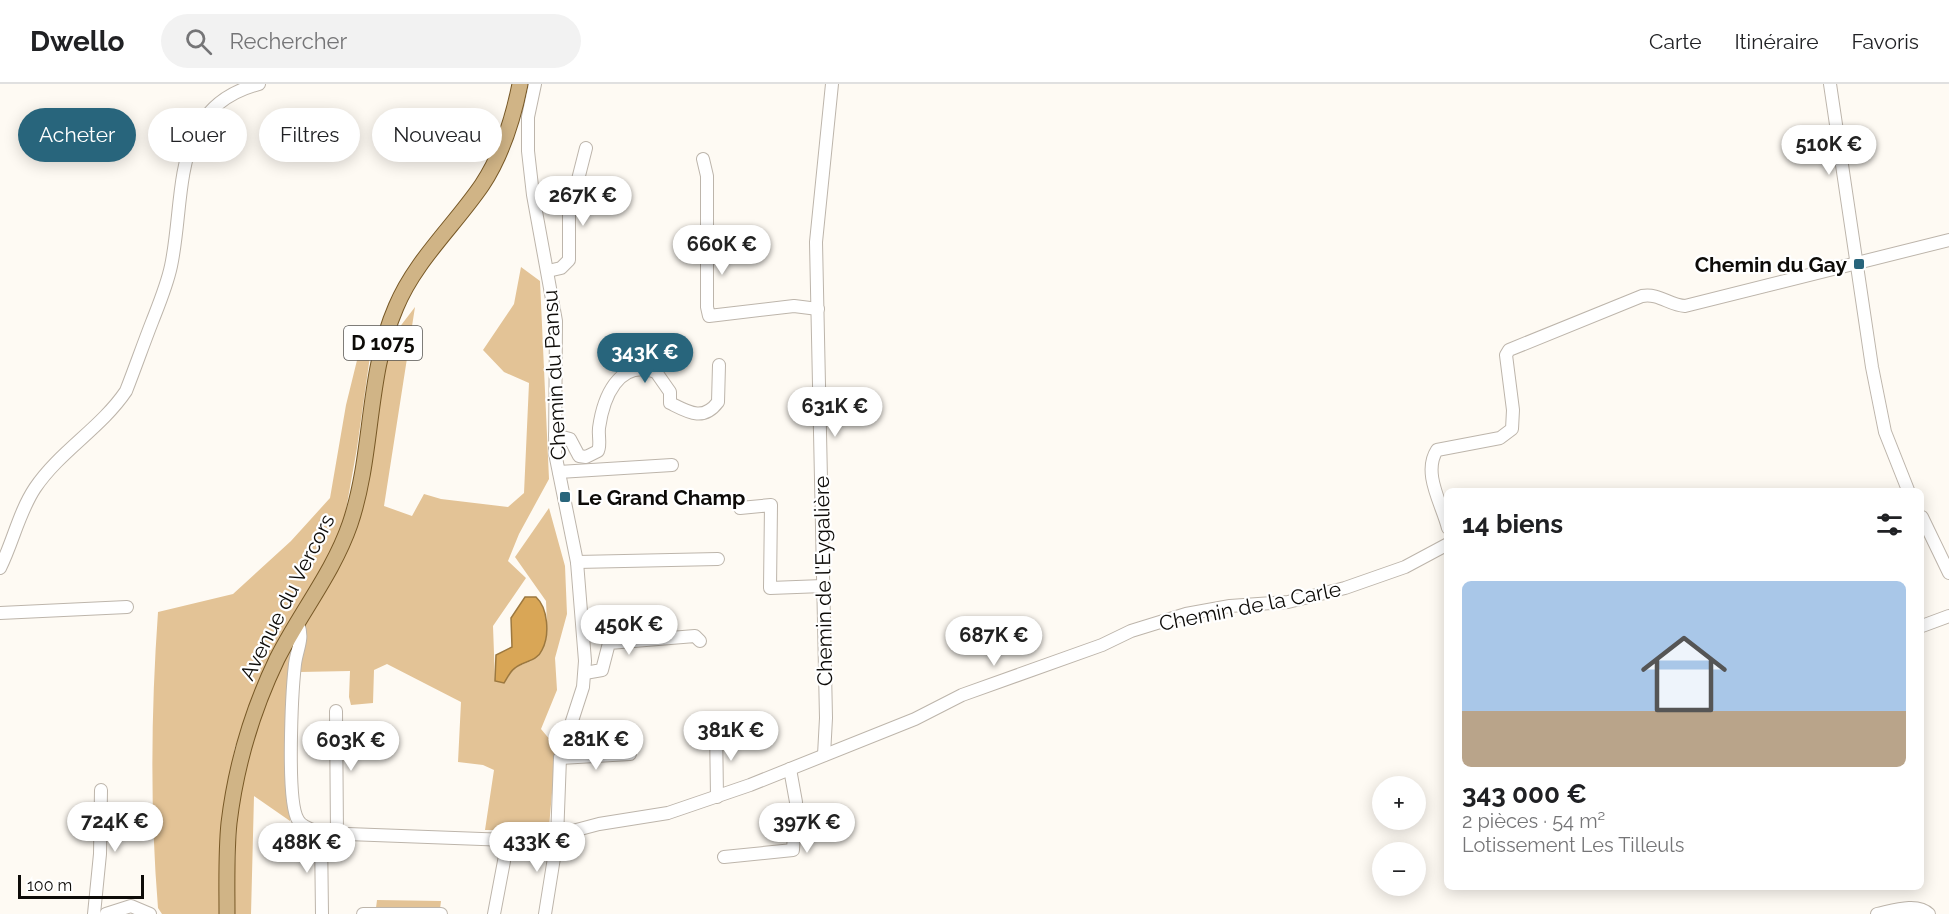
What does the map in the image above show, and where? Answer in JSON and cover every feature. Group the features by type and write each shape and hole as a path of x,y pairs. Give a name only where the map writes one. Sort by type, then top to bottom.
{"main road":[{"name":"Avenue du Vercors","path":"227,914 229,826 242,749 260,697 278,657 326,575 349,525 363,475 375,382 383,341 396,306 413,276 482,185 495,163 506,135 520,84"}],"street":[{"path":"0,568 35,488 52,467 115,408 126,391 171,268 178,228 182,178 192,140 213,108 229,94 259,84"},
{"name":"Chemin du Pansu","path":"535,84 528,117 528,151 533,195 556,321 555,435 559,472 576,562 585,673 583,687 560,758 556,835 545,914"},
{"name":"Chemin de l'Eygalière","path":"824,755 826,718 817,223 832,84"},
{"path":"1830,84 1859,264 1872,367 1885,432 1907,488"},
{"path":"548,271 561,268 569,260 569,216 586,148"},
{"path":"703,159 707,176 707,307 710,316 794,306 818,309"},
{"path":"1444,515 1431,473 1431,459 1437,450 1500,438 1512,429 1513,411 1506,355 1509,350 1642,296 1654,295 1673,304 1685,306 1949,240"},
{"path":"555,435 570,439 579,456 586,458 598,451 599,426 609,392 619,378 633,370 656,372 670,392 670,403 693,415 707,412 718,402 719,365"},
{"path":"559,472 672,465"},
{"path":"740,508 771,505 770,588 823,586"},
{"path":"1924,521 1949,573"},
{"name":"Chemin de la Carle","path":"298,624 302,635 295,661 293,689 292,801 296,818 301,825 321,833 508,840 556,835 599,824 668,813 790,769 915,718 971,692 1102,645 1131,631 1186,614 1230,606 1288,602 1345,588 1405,567 1444,546"},
{"path":"576,562 718,559"},
{"path":"0,613 127,607"},
{"path":"1924,625 1949,616"},
{"path":"585,673 602,670 609,643 694,636 700,641"},
{"path":"336,711 337,834"},
{"path":"717,797 716,725 745,725"},
{"path":"560,758 630,754"},
{"path":"724,857 793,850 796,802 790,769"},
{"path":"94,914 100,854 101,790"},
{"path":"321,833 322,914"},
{"path":"494,914 508,840"},
{"path":"106,914 132,906 150,914"},
{"path":"1877,914 1913,908 1924,909 1929,914"},
{"path":"363,914 441,914"}],"shaded area":[{"path":"521,267 540,281 549,479 519,534 508,561 526,578 493,626 495,681 504,683 514,668 531,661 547,626 546,601 515,557 549,508 565,566 567,614 555,658 557,690 541,729 556,747 549,827 526,830 485,830 494,770 483,765 458,762 461,702 387,664 374,670 373,703 351,705 350,671 300,672 290,821 254,796 251,914 233,914 238,794 249,744 289,645 340,563 389,341 415,307 384,506 412,516 424,494 441,499 508,507 524,493 529,383 504,372 483,350 514,304"},
{"path":"373,335 342,532 267,664 235,747 224,806 221,914 162,914 158,908 155,871 153,797 154,686 158,612 233,594 291,541 330,498 346,405 361,344"},
{"path":"525,597 536,597 543,608 547,630 545,644 537,657 513,669 504,683 495,681 496,655 512,647 511,618"},
{"path":"377,900 441,901 440,909 376,908"}],"place":[{"name":"Chemin du Gay","path":"1859,264"},
{"name":"Le Grand Champ","path":"565,497"}]}
